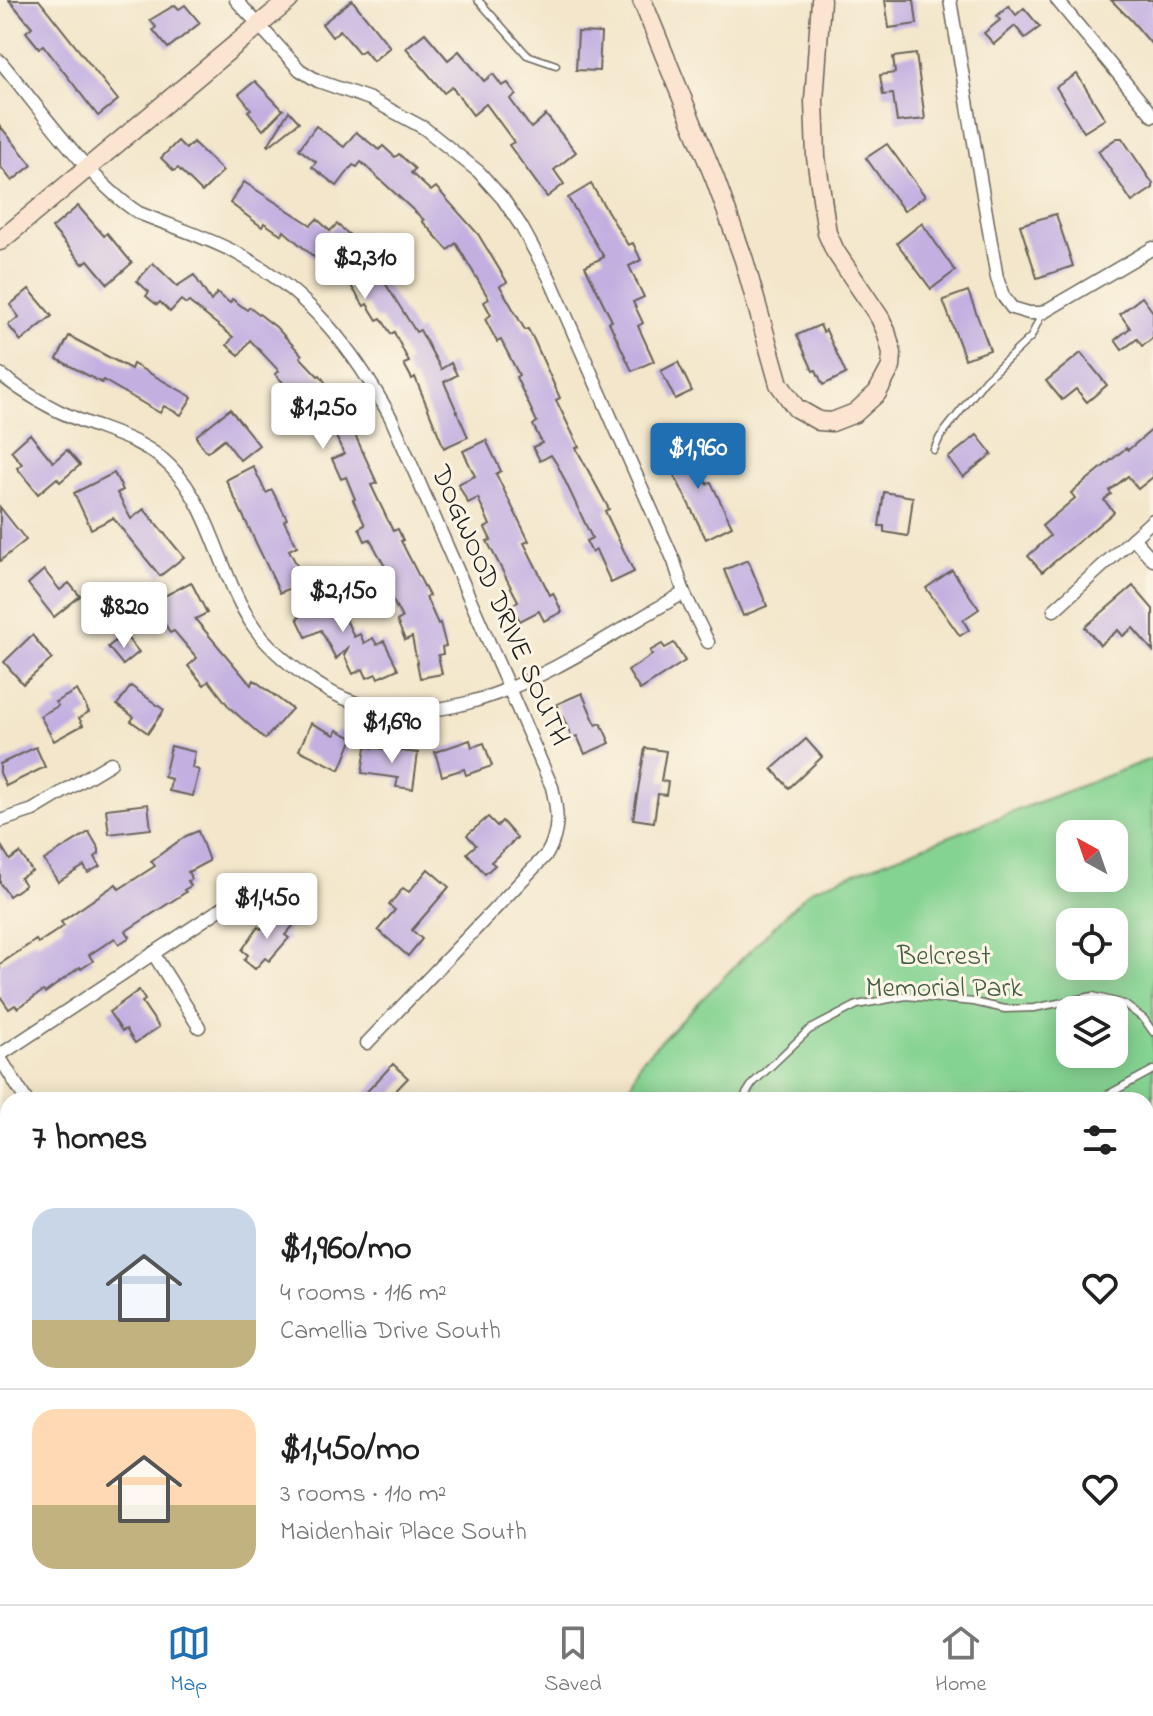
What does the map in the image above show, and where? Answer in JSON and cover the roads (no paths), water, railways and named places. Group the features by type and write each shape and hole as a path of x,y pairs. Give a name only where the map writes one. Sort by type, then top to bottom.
{"main road":[{"path":"0,241 289,0"},
{"path":"642,0 715,179 744,260 779,384 796,408 819,421 832,422 855,413 877,393 891,367 892,353 880,318 835,251 827,233 816,157 814,101 821,0"}],"street":[{"path":"236,0 300,70 318,81 370,99 424,128 479,172 503,199 549,277 674,561 684,593 708,642"},
{"path":"950,0 997,278 1003,296 1012,308 1042,313 1153,248"},
{"path":"1057,0 1153,116"},
{"name":"DOGWOOD DRIVE SOUTH","path":"0,61 88,167 126,205 241,255 310,305 345,344 369,378 391,418 552,787 557,808 555,839 547,854 367,1043"},
{"path":"0,374 45,404 133,439 170,466 195,501 253,625 268,644 322,688 352,702 377,709 412,711 442,710 477,702 509,689 684,593"},
{"path":"1054,610 1153,520"},
{"path":"1133,538 1153,560"},
{"path":"0,821 33,810 111,763"},
{"path":"21,1092 0,1056 228,904"},
{"path":"153,953 199,1027"}],"lane":[{"path":"478,0 527,55 556,65"},
{"path":"934,450 940,437 985,380 1031,337 1042,313"},
{"path":"747,1092 809,1030 857,1005 906,996 974,1002 1005,1009 1034,1008 1093,996 1124,1004 1144,1019 1153,1032"},
{"path":"1113,1092 1153,1070"}],"park label":[{"name":"Belcrest Memorial Park","path":"944,973"}]}
